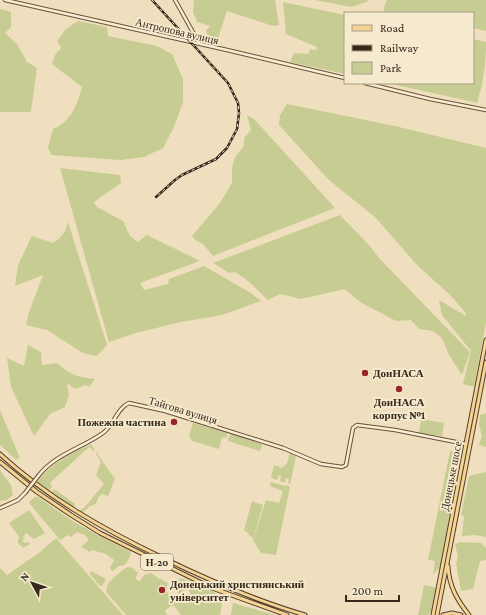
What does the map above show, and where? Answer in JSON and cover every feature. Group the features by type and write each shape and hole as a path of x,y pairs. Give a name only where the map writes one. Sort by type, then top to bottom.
{"main road":[{"name":"Донецьке шосе","path":"437,615 448,560 466,444 486,340"},
{"name":"Донецьке шосе","path":"433,615 486,362"},
{"name":"Н-20","path":"0,454 54,498 89,520 132,543 213,582 305,615"},
{"name":"Н-20","path":"0,462 43,497 100,533 212,588 287,615"},
{"path":"448,560 451,586 458,600 469,615"},
{"path":"436,598 438,601 440,599"},
{"path":"430,615 435,604 438,602 439,604"},
{"path":"269,609 268,606 271,604"},
{"path":"443,615 452,612 460,615"}],"street":[{"name":"Антропова вулиця","path":"5,0 344,78"},
{"path":"175,0 199,44"},
{"path":"369,84 430,99 486,110"},
{"name":"Тайгова вулиця","path":"0,508 18,500 48,464 104,432 111,425 123,407 129,403 165,411 283,448 322,464 345,466 353,428 360,424 466,444"}],"green space":[{"path":"194,0 275,0 279,25 273,26 227,11 217,42 208,37 206,31 210,26 197,22 193,12"},
{"path":"315,0 368,0 367,2 351,7"},
{"path":"387,0 486,0 486,31 474,28 474,12 384,12 384,7"},
{"path":"283,2 344,15 344,74 290,62 294,53 308,54 310,49 316,50 317,47 286,34"},
{"path":"0,9 11,12 11,27 5,33 17,44 27,62 37,68 31,112 0,112"},
{"path":"78,21 107,27 108,36 157,46 172,54 183,79 183,102 174,127 163,148 144,157 120,160 51,155 48,147 53,129 65,122 73,112 82,87 52,64 55,55 61,48 57,41 66,29"},
{"path":"474,39 486,42 485,68 478,103 392,84 474,84"},
{"path":"287,104 395,126 486,148 486,322 474,387 463,384 471,351 442,315 439,300 466,316 466,313 450,295 417,265 376,218 329,180 279,125 280,115"},
{"path":"247,115 254,119 335,208 213,256 203,244 195,240 192,236 220,203 232,183 232,168 235,157 244,146 244,138 251,130"},
{"path":"60,168 120,175 121,183 94,202 97,207 123,221 130,236 138,242 147,235 200,261 140,283 144,290 168,284 169,279 204,266 251,293 261,301 222,315 181,322 136,333 109,342"},
{"path":"340,215 369,245 380,259 470,352 462,375 449,355 442,338 433,331 419,329 411,320 396,321 360,302 345,289 301,299 280,294 268,300 247,280 235,272 229,273 213,263"},
{"path":"68,222 107,345 97,356 83,353 47,330 26,325 29,312 43,275 15,286 18,265 32,236 53,243 63,234"},
{"path":"28,345 41,352 42,365 57,363 74,375 95,379 89,387 85,385 76,389 67,384 69,395 65,407 50,414 34,436 11,387 7,358 24,366"},
{"path":"0,410 20,458 16,460 0,445"},
{"path":"486,413 486,447 479,445 482,436 479,424 480,415"},
{"path":"421,419 444,423 442,436 419,433"},
{"path":"193,423 227,433 227,438 222,437 219,449 192,441 189,436"},
{"path":"232,434 261,444 262,446 260,451 228,441 229,436"},
{"path":"91,444 94,451 89,447 50,483 52,487 50,490 37,482 55,464"},
{"path":"450,451 461,453 441,566 433,575 435,561 428,560"},
{"path":"96,452 115,479 108,496 102,494 98,498 96,504 90,506 82,513 79,511 85,507 104,484 96,475 101,462"},
{"path":"290,452 296,457 290,484 288,483 289,479 286,478 285,483 280,481 281,476 279,475 277,480 271,478 274,465 282,468 287,463"},
{"path":"0,470 11,485 13,495 7,500 0,501"},
{"path":"486,472 486,537 475,535 462,536 464,516 461,515 469,476"},
{"path":"271,482 290,487 276,555 261,553 253,540 266,500 279,503 283,491 270,486"},
{"path":"54,489 74,503 74,508 52,492"},
{"path":"35,497 38,497 71,520 99,536 130,551 131,555 125,565 119,566 112,571 110,568 114,560 106,554 92,550 90,552 81,547 89,540 85,535 77,532 71,537 68,535 60,540 29,503"},
{"path":"252,501 263,505 253,539 244,530"},
{"path":"29,510 45,533 34,539 27,533 21,538 25,537 23,542 28,542 30,544 23,548 18,543 18,539 20,538 9,523"},
{"path":"56,538 123,615 0,615 0,568 7,575 40,552"},
{"path":"460,542 481,543 486,548 486,560 480,561 473,589 461,591 456,564 458,557 455,544"},
{"name":"Донецький християнський університет","path":"128,567 132,568 138,573 135,579 140,581 144,575 151,573 168,583 167,590 170,597 178,597 185,600 192,598 188,588 178,594 180,587 176,582 176,579 181,579 200,585 223,597 220,615 181,615 172,605 165,611 167,615 126,615 107,593 106,588 112,580"},
{"path":"91,571 106,579 102,586 99,585 90,574"},
{"path":"424,585 434,587 436,589 433,609 428,615 418,615"},
{"path":"233,603 275,615 231,615"}],"railway":[{"path":"152,0 228,83 238,103 239,113 237,129 227,148 216,159 182,175 156,197"}],"place":[{"name":"ДонНАСА","path":"365,373"},
{"name":"ДонНАСА корпус №1","path":"399,389"},
{"name":"Пожежна частина","path":"174,422"},
{"name":"Донецький християнський університет","path":"162,590"}]}
